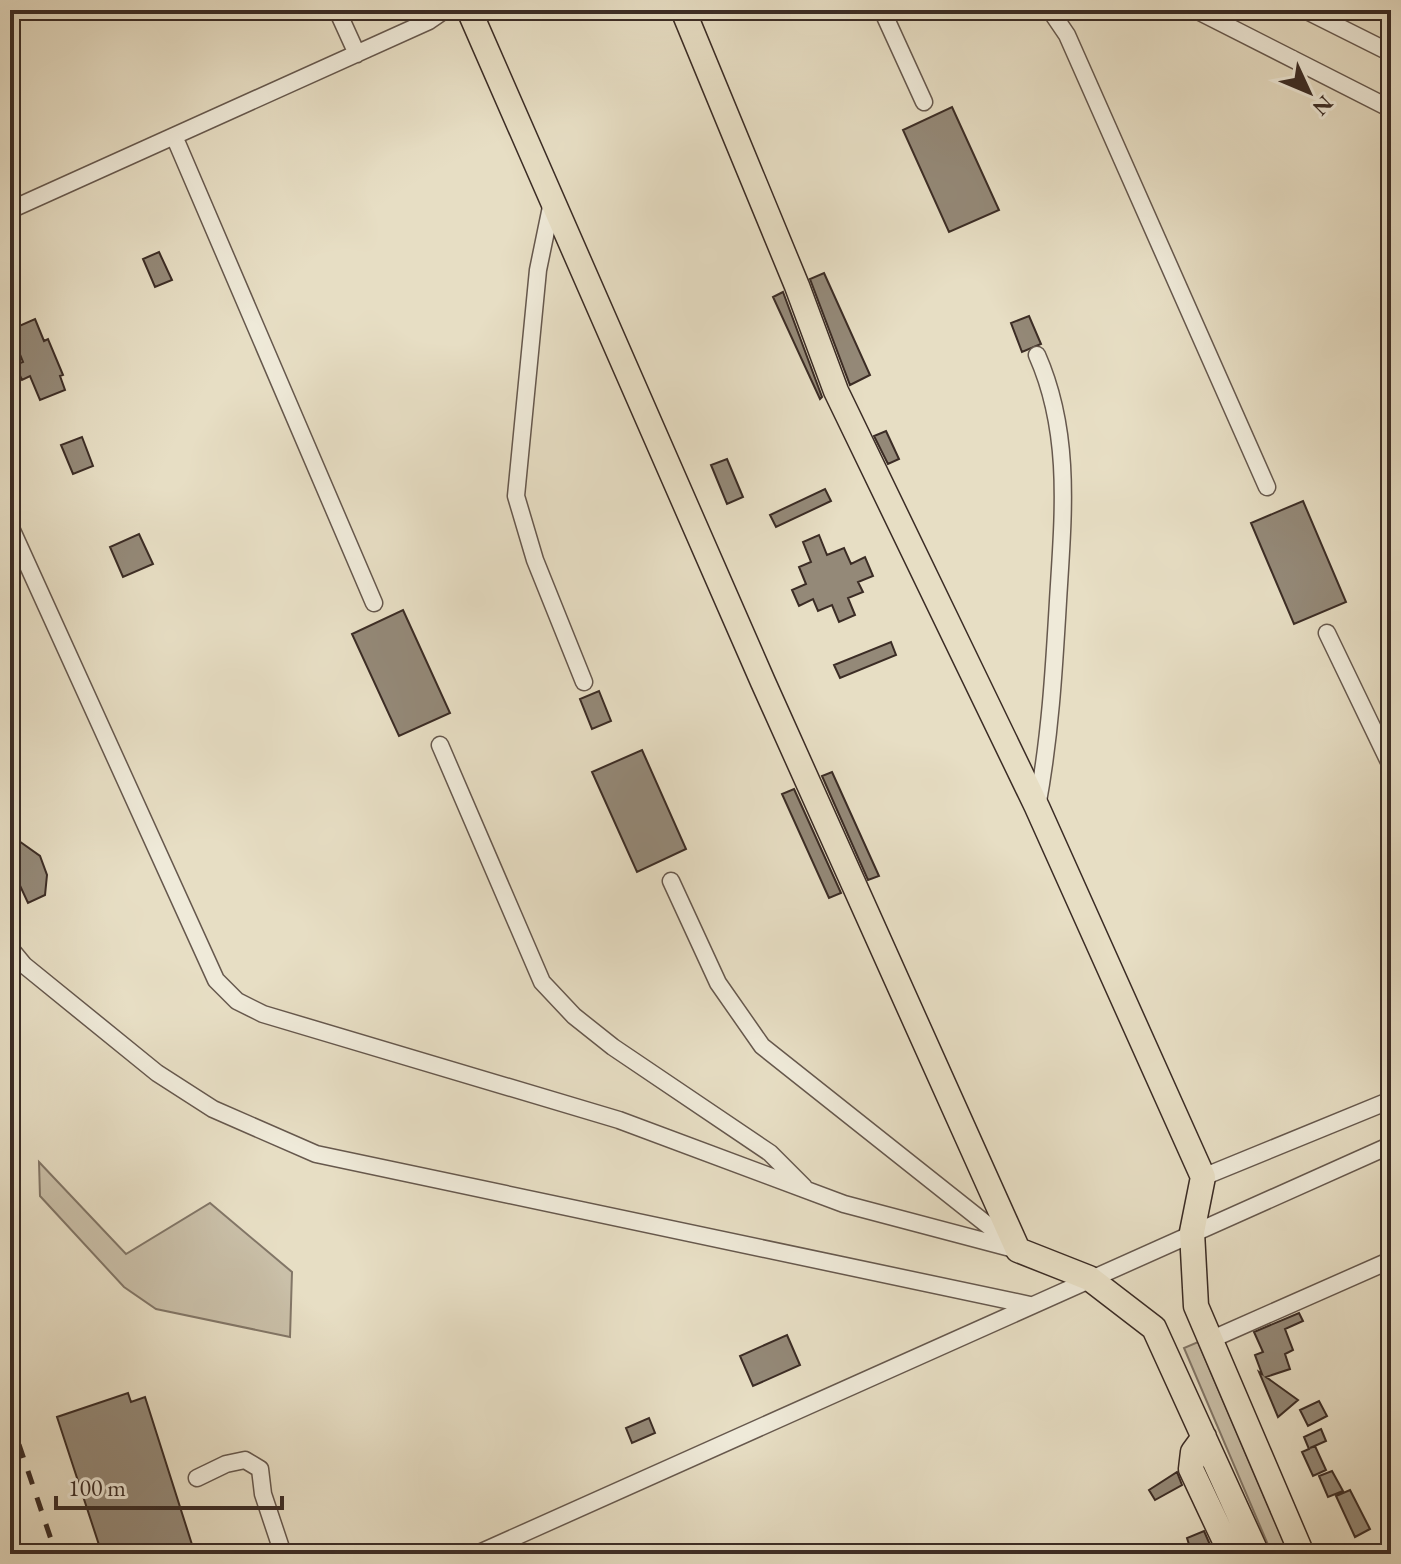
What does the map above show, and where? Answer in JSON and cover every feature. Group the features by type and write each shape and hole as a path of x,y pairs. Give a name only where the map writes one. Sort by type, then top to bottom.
{"highway":[{"path":"469,10 1018,1250 1089,1278 1154,1328 1257,1554"},
{"path":"683,10 797,286 836,391 1037,807 1203,1177 1192,1232 1196,1306 1302,1554"},
{"path":"1204,1437 1193,1452 1191,1469 1231,1554"}],"street":[{"path":"337,10 357,54"},
{"path":"10,210 357,54 445,10"},
{"path":"882,10 924,102"},
{"path":"1050,10 1067,35 1267,487"},
{"path":"1196,10 1391,109"},
{"path":"1305,10 1391,53"},
{"path":"174,136 374,603"},
{"path":"552,202 538,270 516,496 535,560 584,682"},
{"path":"1037,355 1053,396 1065,475 1050,737 1037,807"},
{"path":"10,526 216,980 237,1001 263,1014 619,1120 844,1204 1018,1250"},
{"path":"1327,633 1391,766"},
{"path":"440,745 542,982 574,1016 613,1047 770,1153 808,1191"},
{"path":"671,881 718,983 762,1046 1018,1250"},
{"path":"10,948 24,965 157,1073 213,1109 316,1154 1030,1305"},
{"path":"1203,1177 1391,1100"},
{"path":"477,1554 1391,1145"},
{"path":"1210,1340 1391,1260"},
{"path":"197,1478 226,1464 245,1460 260,1469 263,1494 283,1554"}],"shaded area":[{"path":"39,1162 126,1254 210,1203 292,1272 290,1337 156,1309 124,1287 40,1196"},
{"path":"1198,1342 1289,1554 1272,1554 1184,1348"}],"building":[{"path":"952,107 999,210 949,232 903,130"},
{"path":"159,252 172,280 155,287 143,259"},
{"path":"824,273 870,375 850,385 810,279"},
{"path":"783,292 822,397 820,399 773,297"},
{"path":"1029,316 1041,344 1022,352 1011,323"},
{"path":"35,319 44,341 48,339 63,375 60,376 65,390 40,400 30,376 22,380 15,365 23,362 10,330"},
{"path":"886,431 899,459 888,464 874,436"},
{"path":"82,437 93,466 73,474 61,445"},
{"path":"727,459 743,497 727,504 711,465"},
{"path":"825,489 831,501 776,527 770,515"},
{"path":"1303,501 1346,602 1294,624 1251,523"},
{"path":"139,534 153,564 123,577 110,547"},
{"path":"819,535 827,555 844,548 851,564 865,557 873,576 858,582 863,592 848,598 855,615 839,622 832,605 818,611 813,599 799,606 792,590 806,584 799,567 811,562 803,542"},
{"path":"403,610 450,713 399,736 352,634"},
{"path":"891,642 896,655 840,678 834,665"},
{"path":"599,691 611,721 592,729 580,699"},
{"path":"642,750 686,849 637,872 592,772"},
{"path":"832,772 879,876 868,880 822,776"},
{"path":"794,789 841,893 829,898 782,794"},
{"path":"19,841 40,856 47,875 45,895 28,903 10,864 10,845"},
{"path":"1299,1313 1303,1321 1285,1329 1293,1350 1285,1354 1290,1369 1266,1377 1298,1400 1278,1417 1259,1372 1262,1374 1255,1355 1263,1352 1254,1332"},
{"path":"787,1335 800,1365 753,1386 740,1356"},
{"path":"128,1393 131,1402 145,1397 195,1554 102,1554 57,1417"},
{"path":"1319,1401 1327,1416 1308,1426 1300,1410"},
{"path":"649,1418 655,1433 632,1443 626,1428"},
{"path":"1321,1429 1326,1441 1310,1448 1315,1446 1326,1470 1313,1476 1302,1452 1309,1449 1304,1437"},
{"path":"1332,1471 1343,1491 1328,1497 1319,1476"},
{"path":"1177,1472 1182,1485 1155,1500 1149,1490"},
{"path":"1350,1490 1370,1529 1355,1537 1336,1496"},
{"path":"1204,1531 1211,1547 1192,1554 1187,1538"}],"railway":[{"path":"10,1418 56,1554"}]}
